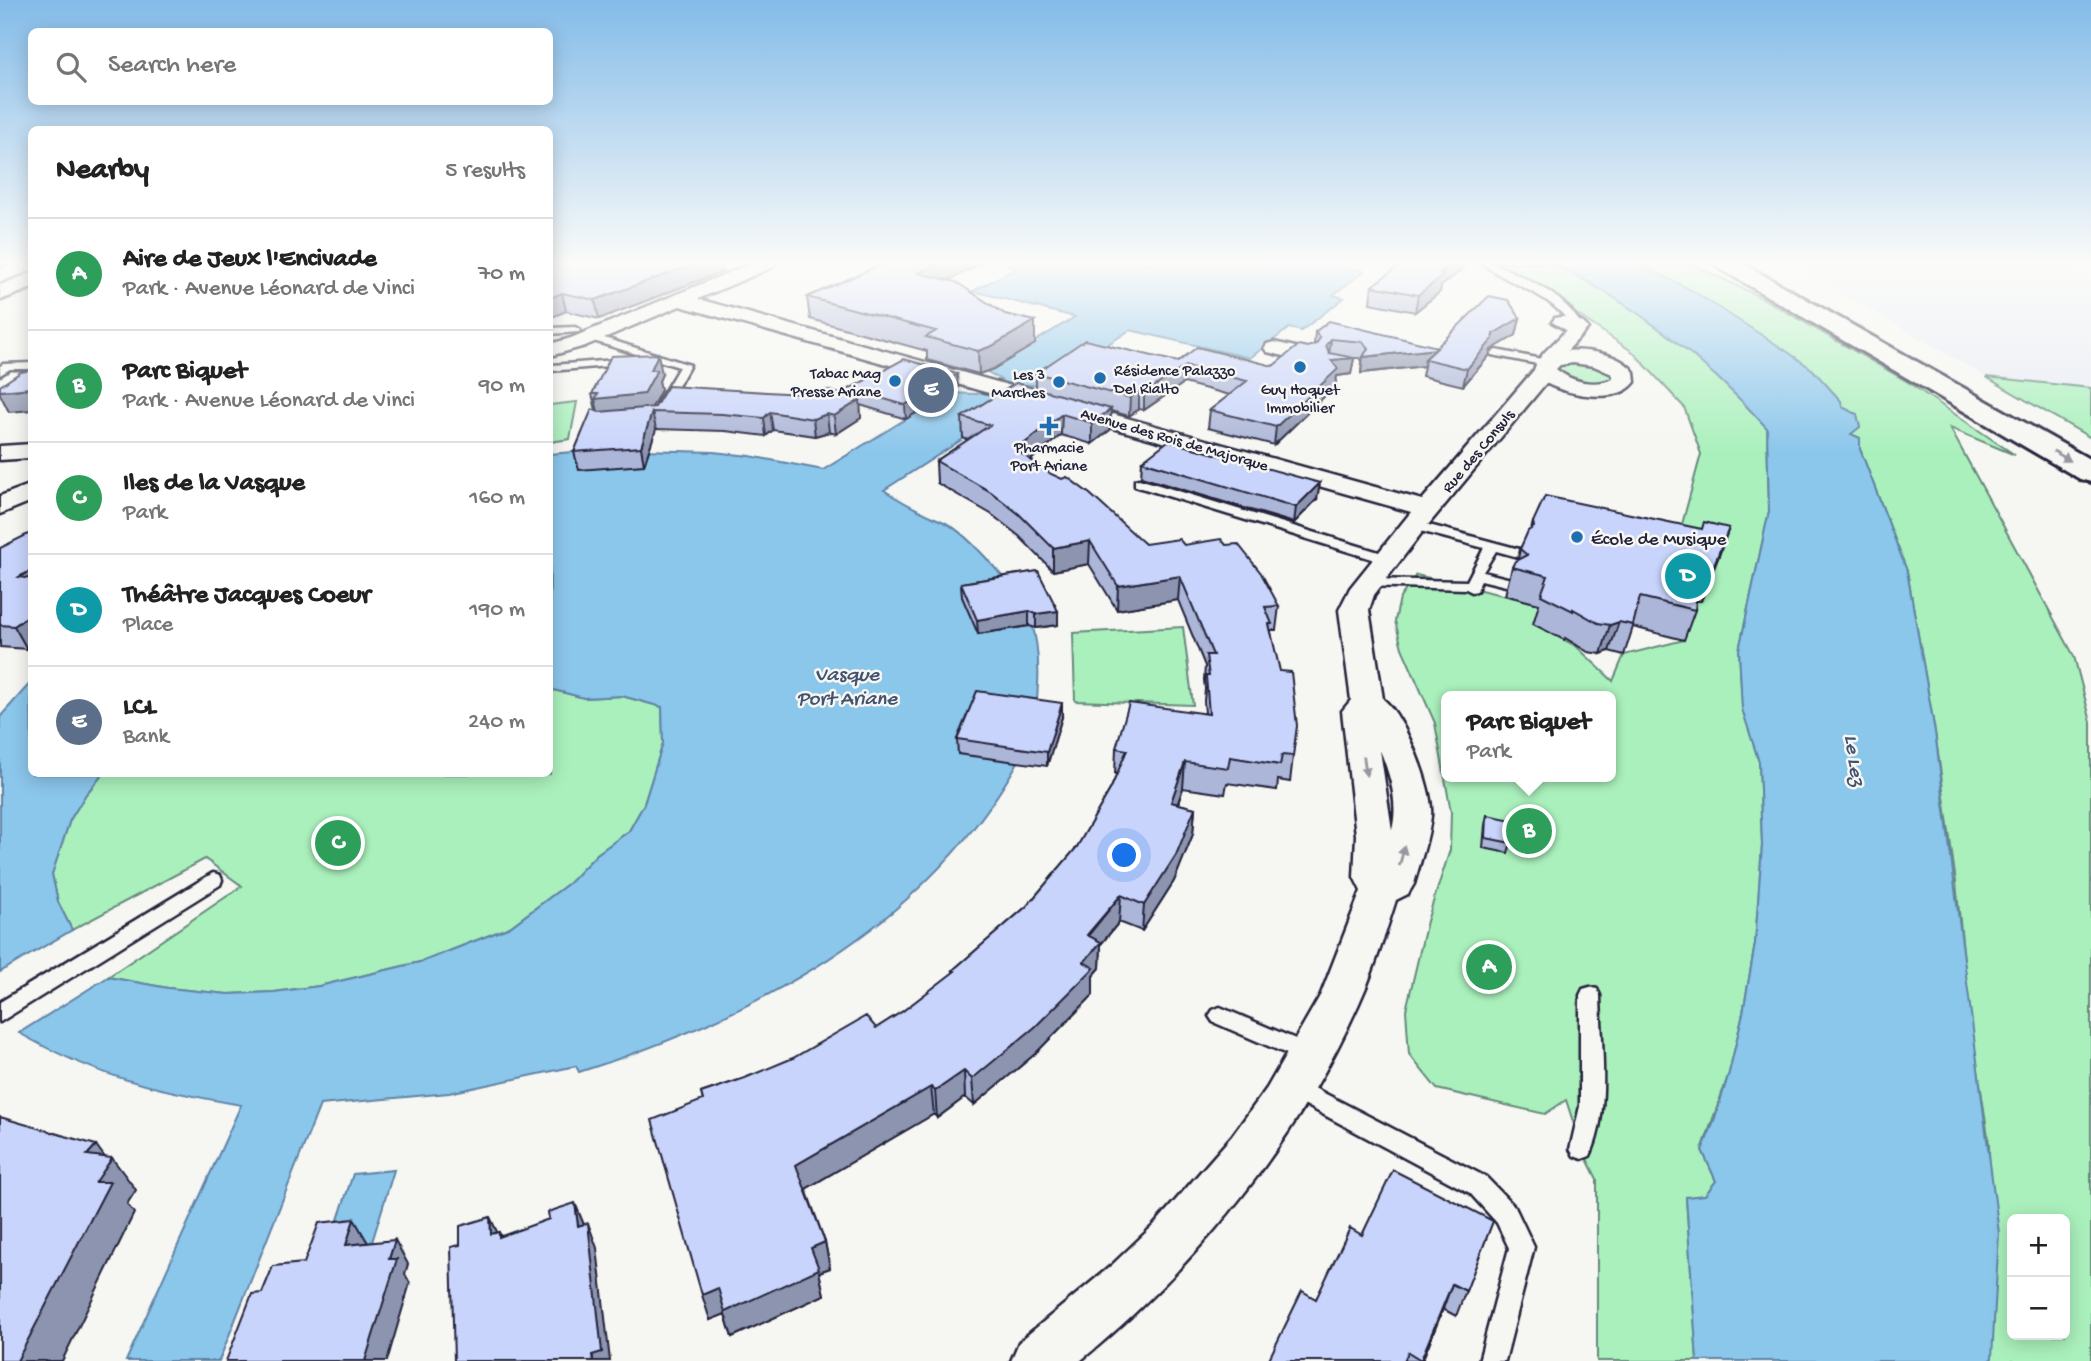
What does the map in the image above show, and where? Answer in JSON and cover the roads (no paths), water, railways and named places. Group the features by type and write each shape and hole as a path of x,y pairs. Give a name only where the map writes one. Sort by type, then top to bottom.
{"main road":[{"path":"1856,327 2091,473"},
{"path":"1865,327 2091,451"}],"street":[{"path":"564,345 612,327"},
{"name":"Avenue des Rois de Majorque","path":"775,327 1035,399 1420,517"},
{"name":"Rue des Consuls","path":"1302,1071 1343,993 1380,891 1373,877 1374,835 1358,711 1367,703 1354,610 1360,594 1420,517 1549,364 1566,327"},
{"path":"1568,327 1596,359"},
{"path":"1274,348 1305,355"},
{"path":"1570,385 1559,381 1549,364 1573,357 1596,359"},
{"name":"Rue des Consuls","path":"1527,390 1544,385 1609,388 1624,382 1623,372 1596,359"},
{"path":"0,453 28,451"},
{"path":"0,506 28,493"},
{"path":"1038,1361 1137,1279 1252,1149 1302,1071"}],"lane":[{"path":"564,345 631,362 654,356"},
{"path":"564,345 654,356 685,365 654,420"},
{"path":"1496,353 1549,364"},
{"path":"0,372 7,366 28,376"},
{"path":"1139,483 1387,559"},
{"path":"1420,517 1492,546 1518,553"},
{"path":"1474,583 1492,546"},
{"path":"1368,583 1510,583"},
{"path":"0,1013 213,880"},
{"path":"1583,1149 1591,1106 1590,995"},
{"path":"1220,1016 1478,1185 1506,1214 1522,1247 1492,1361"}],"water":[{"name":"Vasque Port Ariane","path":"1059,327 1307,327 1301,331 1289,328 1250,358 1130,330 1044,386 1019,384 1011,408 884,490 955,529 980,552 1026,610 1037,648 1036,710 1020,759 999,793 960,845 916,891 867,932 814,968 758,1000 640,1051 579,1072 576,1066 449,1093 320,1105 219,1361 126,1361 241,1105 181,1094 127,1080 74,1061 19,1033 108,977 168,988 228,994 274,992 319,986 424,961 510,927 569,883 597,854 629,831 644,804 663,743 662,707 622,696 584,698 553,690 553,454 608,449 713,452 823,470 948,393 977,394 1001,380 986,371"},
{"name":"Le Lez","path":"1657,327 1748,327 1813,370 1841,401 1842,407 1857,414 1860,427 1851,434 1860,438 1860,449 1907,571 1935,732 1999,1233 1992,1358 1988,1361 1697,1361 1686,1197 1705,1195 1716,1181 1702,1150 1729,1073 1755,944 1762,845 1759,762 1742,709 1739,650 1769,511 1767,428 1719,379"},
{"path":"28,685 28,777 100,777 70,820 52,874 58,902 72,930 0,972 0,717"},
{"path":"394,1170 372,1242 329,1247 353,1174"}],"place":[{"name":"Guy Hoquet Immobilier","path":"1300,367"},
{"name":"Résidence Palazzo Del Rialto","path":"1100,378"},
{"name":"Tabac Mag Presse Ariane","path":"895,381"},
{"name":"Les 3 Marches","path":"1059,382"},
{"name":"LCL","path":"931,390"},
{"name":"Pharmacie Port Ariane","path":"1049,426"},
{"name":"École de Musique","path":"1577,537"},
{"name":"Théâtre Jacques Coeur","path":"1688,576"},
{"name":"Parc Biquet","path":"1529,831"},
{"name":"Iles de la Vasque","path":"338,843"},
{"name":"Aire de Jeux l'Encivade","path":"1489,967"}]}
